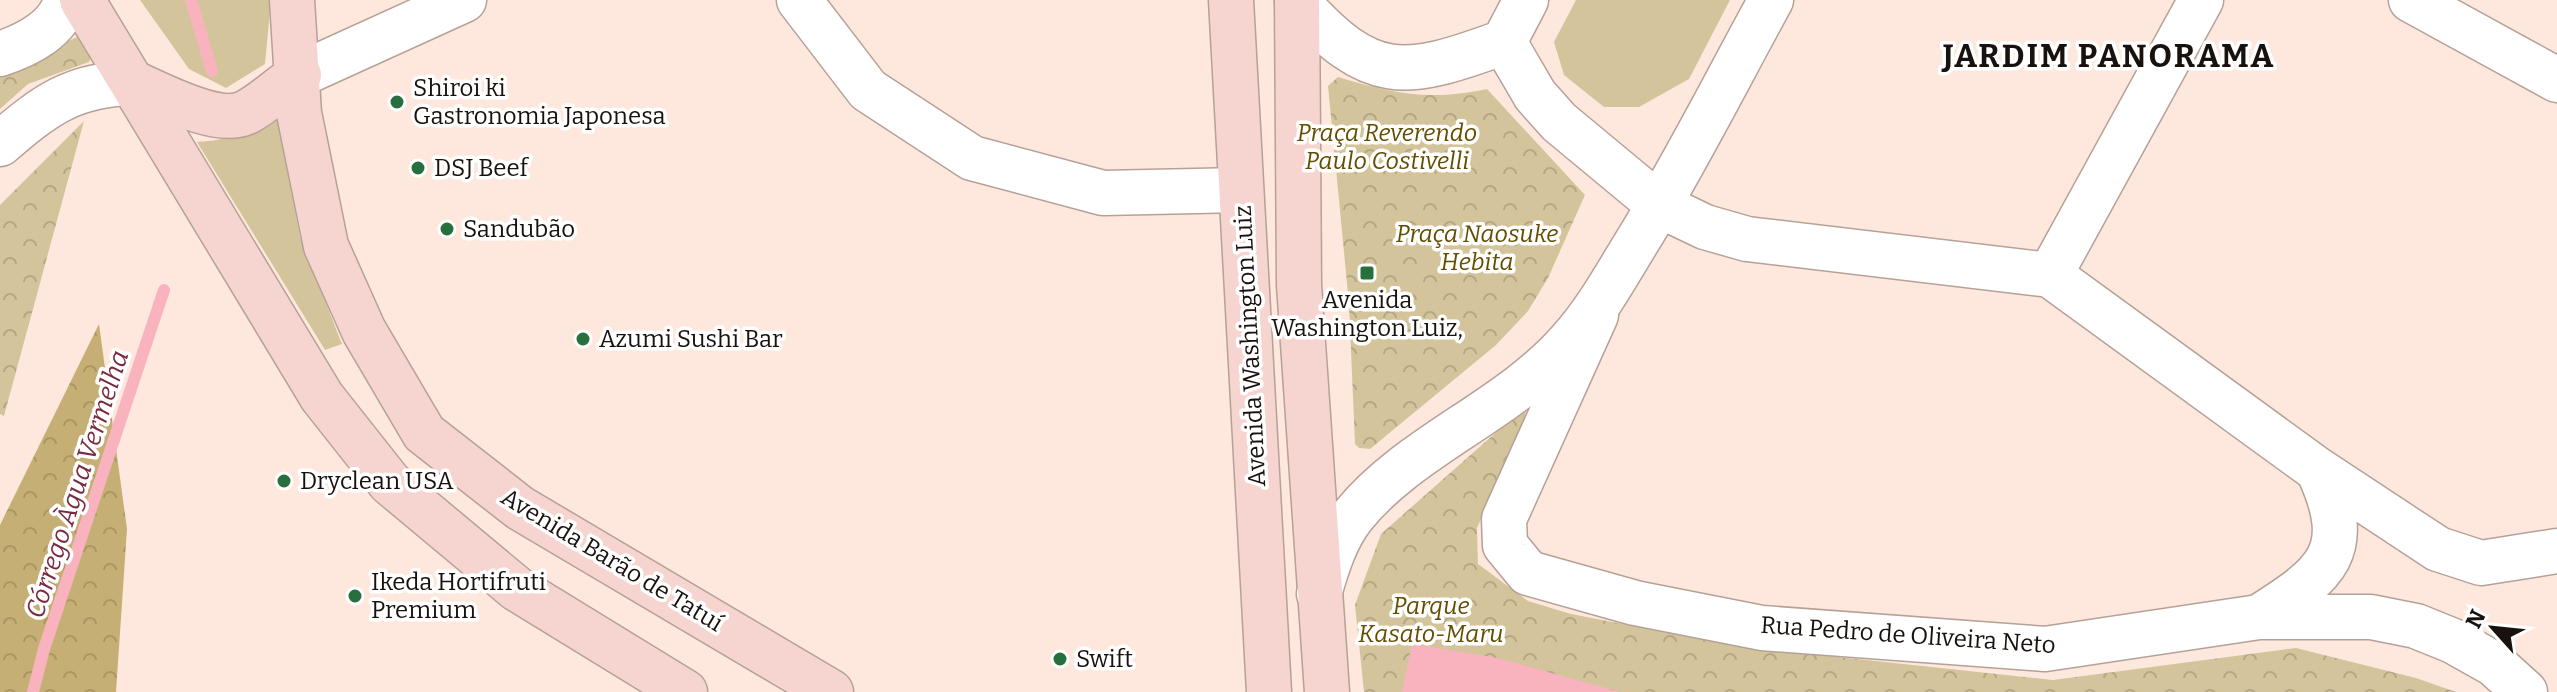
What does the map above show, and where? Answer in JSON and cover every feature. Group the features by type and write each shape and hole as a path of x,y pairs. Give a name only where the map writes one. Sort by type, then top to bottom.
{"main road":[{"path":"82,0 322,397 390,483 517,589 685,692"},
{"name":"Avenida Barão de Tatuí","path":"292,0 299,113 326,246 364,331 424,433 520,508 831,692"},
{"name":"Avenida Washington Luiz","path":"1231,0 1269,692"},
{"path":"1297,0 1299,285 1327,692"},
{"path":"134,83 188,107 225,115 245,113 299,75"}],"street":[{"path":"0,54 28,44 48,28 66,0"},
{"path":"299,75 464,0"},
{"path":"799,0 868,90 972,158 1103,193 1241,190"},
{"path":"1297,0 1338,44 1379,65 1402,68 1455,59 1504,42 1526,0"},
{"path":"1318,595 1333,549 1352,517 1403,470 1551,362 1603,297 1659,205 1771,0"},
{"path":"2050,275 2201,0"},
{"path":"2411,0 2557,80"},
{"path":"1504,42 1535,95 1559,122 1659,205 1705,227 1747,239 2050,275 2318,470 2438,549 2460,559 2481,563 2557,551"},
{"path":"0,144 40,109 60,98 100,83 134,83"},
{"name":"Rua Pedro de Oliveira Neto","path":"1603,297 1504,519 1505,545 1528,573 1635,603 1762,628 2045,649 2259,617 2371,617 2416,626 2453,641 2494,664 2525,692"},
{"path":"2259,617 2321,573 2335,522 2332,500 2318,470"}],"green space":[{"path":"140,0 271,0 265,64 226,88 189,69"},
{"path":"1576,0 1730,0 1689,79 1639,107 1604,107 1564,75 1554,42"},
{"path":"77,37 88,43 93,53 89,62 28,84 0,109 0,74"},
{"name":"Praça Naosuke Hebita","path":"1338,77 1412,94 1447,95 1487,89 1585,195 1548,278 1528,311 1496,345 1370,449 1359,448 1355,444 1349,304 1328,86"},
{"path":"276,112 300,237 342,344 325,350 197,142 240,134"},
{"path":"84,121 4,416 0,414 0,205"},
{"path":"99,324 127,529 116,692 0,692 0,525"},
{"name":"Parque Kasato-Maru","path":"1527,405 1523,426 1477,528 1478,564 1528,601 1571,614 1737,646 2053,680 2296,648 2416,678 2456,692 1364,692 1355,605 1381,534"}],"shaded area":[{"path":"1412,644 1497,658 1620,692 1402,692"}],"waterway":[{"name":"Córrego Àgua Vermelha","path":"191,0 212,71"},
{"name":"Córrego Àgua Vermelha","path":"33,692 44,649 164,290"}],"place":[{"name":"Shiroi ki Gastronomia Japonesa","path":"397,102"},
{"name":"DSJ Beef","path":"418,168"},
{"name":"Sandubão","path":"447,229"},
{"name":"Avenida Washington Luiz,","path":"1367,273"},
{"name":"Azumi Sushi Bar","path":"583,339"},
{"name":"Dryclean USA","path":"284,481"},
{"name":"Ikeda Hortifruti Premium","path":"355,596"},
{"name":"Swift","path":"1060,659"}],"district":[{"name":"JARDIM PANORAMA","path":"2109,56"}],"park label":[{"name":"Praça Reverendo Paulo Costivelli","path":"1387,147"}]}
